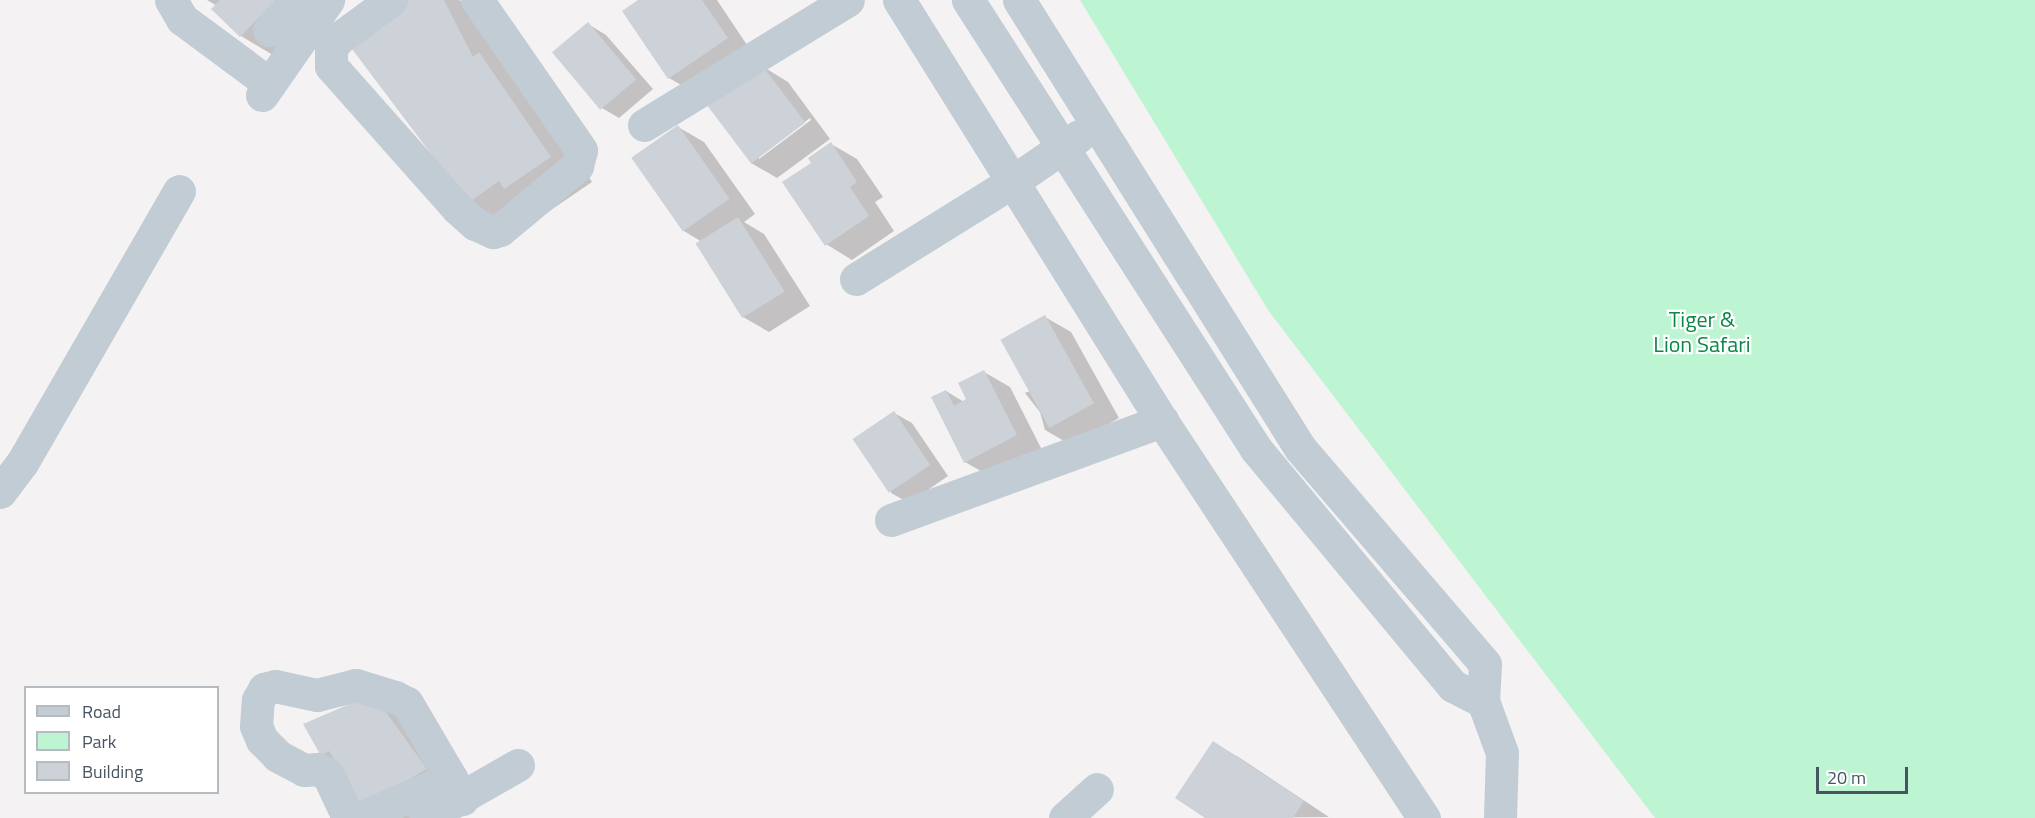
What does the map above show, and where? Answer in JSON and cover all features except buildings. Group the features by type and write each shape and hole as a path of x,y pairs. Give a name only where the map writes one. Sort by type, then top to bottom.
{"street":[{"path":"171,0 182,19 266,89 319,1"},
{"path":"391,0 338,39 331,48 332,66 457,208 475,224 493,232 500,230 577,166 582,150 477,0"},
{"path":"644,125 848,0"},
{"path":"899,0 1162,422 1424,818"},
{"path":"968,0 1256,449 1453,686 1483,700"},
{"path":"1018,0 1300,448 1485,664 1483,700 1502,753 1500,818"},
{"path":"268,30 319,1"},
{"path":"856,279 1012,182 1095,124"},
{"path":"0,492 22,463 179,190"},
{"path":"891,520 1162,422"},
{"path":"456,788 407,703 395,697 356,685 317,695 275,686 264,689 258,700 256,726 262,740 278,756 304,770 318,769 328,775 346,813 351,816 360,818 456,788 518,765"},
{"path":"426,818 456,788"},
{"path":"1065,818 1097,789"}],"green space":[{"name":"Tiger & Lion Safari","path":"1080,0 2035,0 2035,818 1655,818 1268,310"}]}
